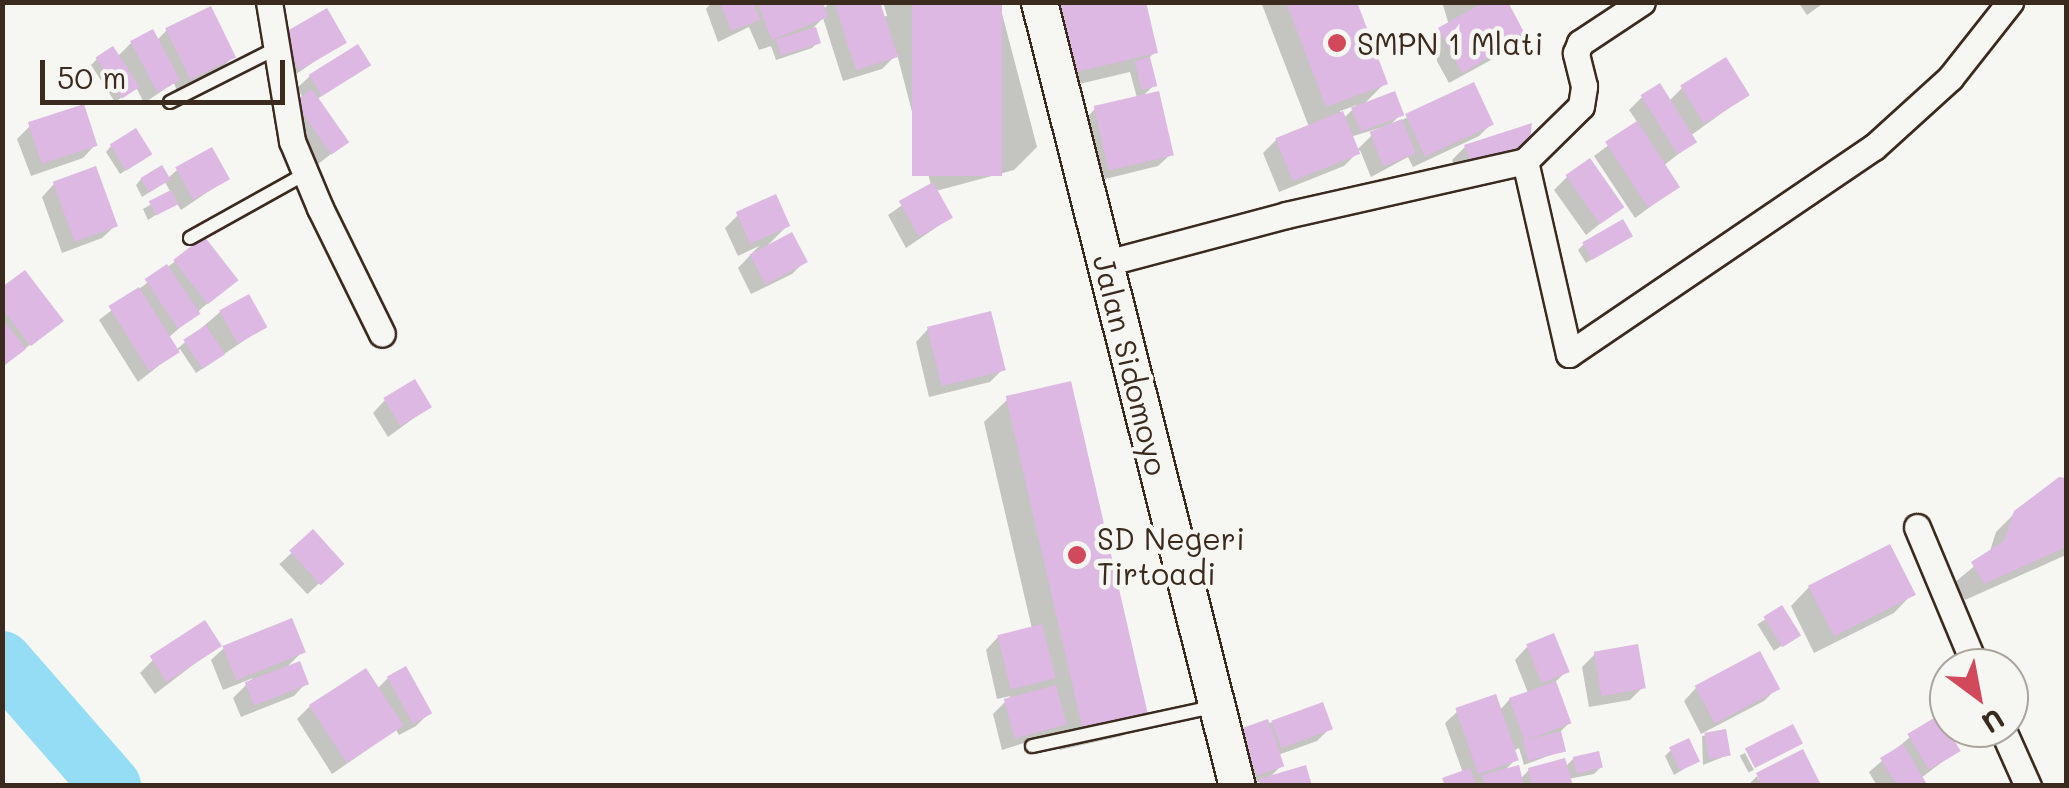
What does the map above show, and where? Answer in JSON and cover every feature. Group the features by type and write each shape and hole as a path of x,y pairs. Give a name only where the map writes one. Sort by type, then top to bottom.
{"main road":[{"name":"Jalan Sidomoyo","path":"1040,2 1237,786"}],"street":[{"path":"270,2 292,141 382,334"},
{"path":"1106,262 1286,215 1525,161 1581,106 1584,86 1576,54 1580,42 1642,2"},
{"path":"1525,161 1570,354 1887,136 1950,78 2010,2"},
{"path":"1916,527 1967,648"},
{"path":"2011,748 2028,786"}],"lane":[{"path":"170,102 277,48"},
{"path":"190,238 305,174"},
{"path":"1032,746 1216,707"}],"building":[{"path":"720,2 753,2 760,20 731,31"},
{"path":"757,2 823,2 828,17 772,40"},
{"path":"834,2 880,2 898,57 856,70"},
{"path":"912,2 1002,2 1002,176 912,176"},
{"path":"1060,2 1146,2 1158,53 1076,72"},
{"name":"SMPN 1 Mlati","path":"1286,2 1357,2 1388,84 1326,107"},
{"path":"1484,2 1508,2 1526,36 1462,73 1438,28"},
{"path":"211,6 236,57 190,80 165,28"},
{"path":"327,8 347,43 299,70 279,36"},
{"path":"816,27 821,43 781,56 776,39"},
{"path":"153,29 180,80 157,92 130,41"},
{"path":"358,44 371,65 322,96 309,75"},
{"path":"113,46 140,87 122,99 95,57"},
{"path":"1150,57 1157,86 1142,90 1134,61"},
{"path":"1726,57 1750,95 1704,124 1680,86"},
{"path":"1474,82 1494,125 1425,157 1405,114"},
{"path":"1660,83 1697,142 1678,155 1640,95"},
{"path":"312,89 349,142 331,155 294,102"},
{"path":"1159,91 1174,155 1109,170 1094,106"},
{"path":"1395,91 1404,115 1360,132 1351,108"},
{"path":"84,104 98,146 41,164 28,122"},
{"path":"1343,111 1360,154 1293,181 1275,138"},
{"path":"1402,119 1416,153 1383,166 1370,132"},
{"path":"1637,121 1680,187 1648,208 1605,142"},
{"path":"1532,123 1529,148 1474,171 1464,145"},
{"path":"136,128 152,154 126,171 110,144"},
{"path":"212,147 230,179 193,200 175,167"},
{"path":"1590,158 1624,207 1600,224 1565,175"},
{"path":"162,165 171,180 149,192 141,178"},
{"path":"96,166 118,226 75,242 53,182"},
{"path":"933,182 953,218 919,237 899,201"},
{"path":"171,190 178,204 156,216 149,201"},
{"path":"776,194 790,226 750,244 736,212"},
{"path":"1623,219 1633,236 1592,260 1582,242"},
{"path":"792,232 808,262 766,285 750,255"},
{"path":"204,236 238,280 208,304 173,260"},
{"path":"167,264 201,314 178,329 145,279"},
{"path":"25,270 64,321 31,346 2,309 2,287"},
{"path":"139,287 180,352 149,371 108,306"},
{"path":"249,294 267,327 238,344 219,310"},
{"path":"991,311 1006,370 942,386 927,327"},
{"path":"2,318 26,349 2,367"},
{"path":"206,325 225,354 202,369 183,340"},
{"path":"415,379 432,407 400,426 383,398"},
{"name":"SD Negeri Tirtoadi","path":"1071,381 1148,713 1082,728 1006,396"},
{"path":"2059,477 2066,478 2066,547 1984,584 1971,562 2004,541 2014,511"},
{"path":"313,529 344,564 321,585 289,550"},
{"path":"1890,544 1916,595 1834,637 1808,586"},
{"path":"1782,605 1801,636 1782,647 1763,617"},
{"path":"292,618 306,652 236,680 222,646"},
{"path":"205,620 222,646 167,682 150,656"},
{"path":"1042,624 1056,678 1011,689 997,635"},
{"path":"1554,633 1570,672 1542,683 1526,644"},
{"path":"1638,644 1646,688 1601,696 1594,652"},
{"path":"1760,651 1780,689 1715,724 1695,686"},
{"path":"300,661 309,684 254,705 245,682"},
{"path":"406,666 432,713 413,724 387,677"},
{"path":"366,668 404,726 347,763 309,705"},
{"path":"1556,681 1571,723 1524,740 1509,698"},
{"path":"1056,685 1067,725 1014,739 1004,699"},
{"path":"1496,694 1519,760 1478,774 1455,708"},
{"path":"1323,702 1333,729 1281,748 1271,721"},
{"path":"1268,719 1284,766 1257,776 1241,728"},
{"path":"1929,721 1929,748 1961,751 1929,770 1907,734"},
{"path":"1793,724 1803,744 1755,768 1745,749"},
{"path":"1726,729 1731,756 1709,759 1704,733"},
{"path":"1561,731 1566,751 1528,761 1523,740"},
{"path":"1689,738 1700,762 1680,771 1669,747"},
{"path":"1903,744 1928,786 1897,786 1880,758"},
{"path":"1803,749 1820,783 1762,786 1756,773"},
{"path":"1599,751 1603,768 1577,774 1573,757"},
{"path":"1565,758 1573,786 1532,786 1528,768"},
{"path":"1306,765 1312,786 1261,786 1259,779"},
{"path":"1519,765 1524,786 1485,786 1482,775"},
{"path":"1470,768 1477,786 1445,786 1442,778"}],"waterway":[{"path":"2,661 111,786"}],"place":[{"name":"SMPN 1 Mlati","path":"1337,43"},
{"name":"SD Negeri Tirtoadi","path":"1077,555"}]}
